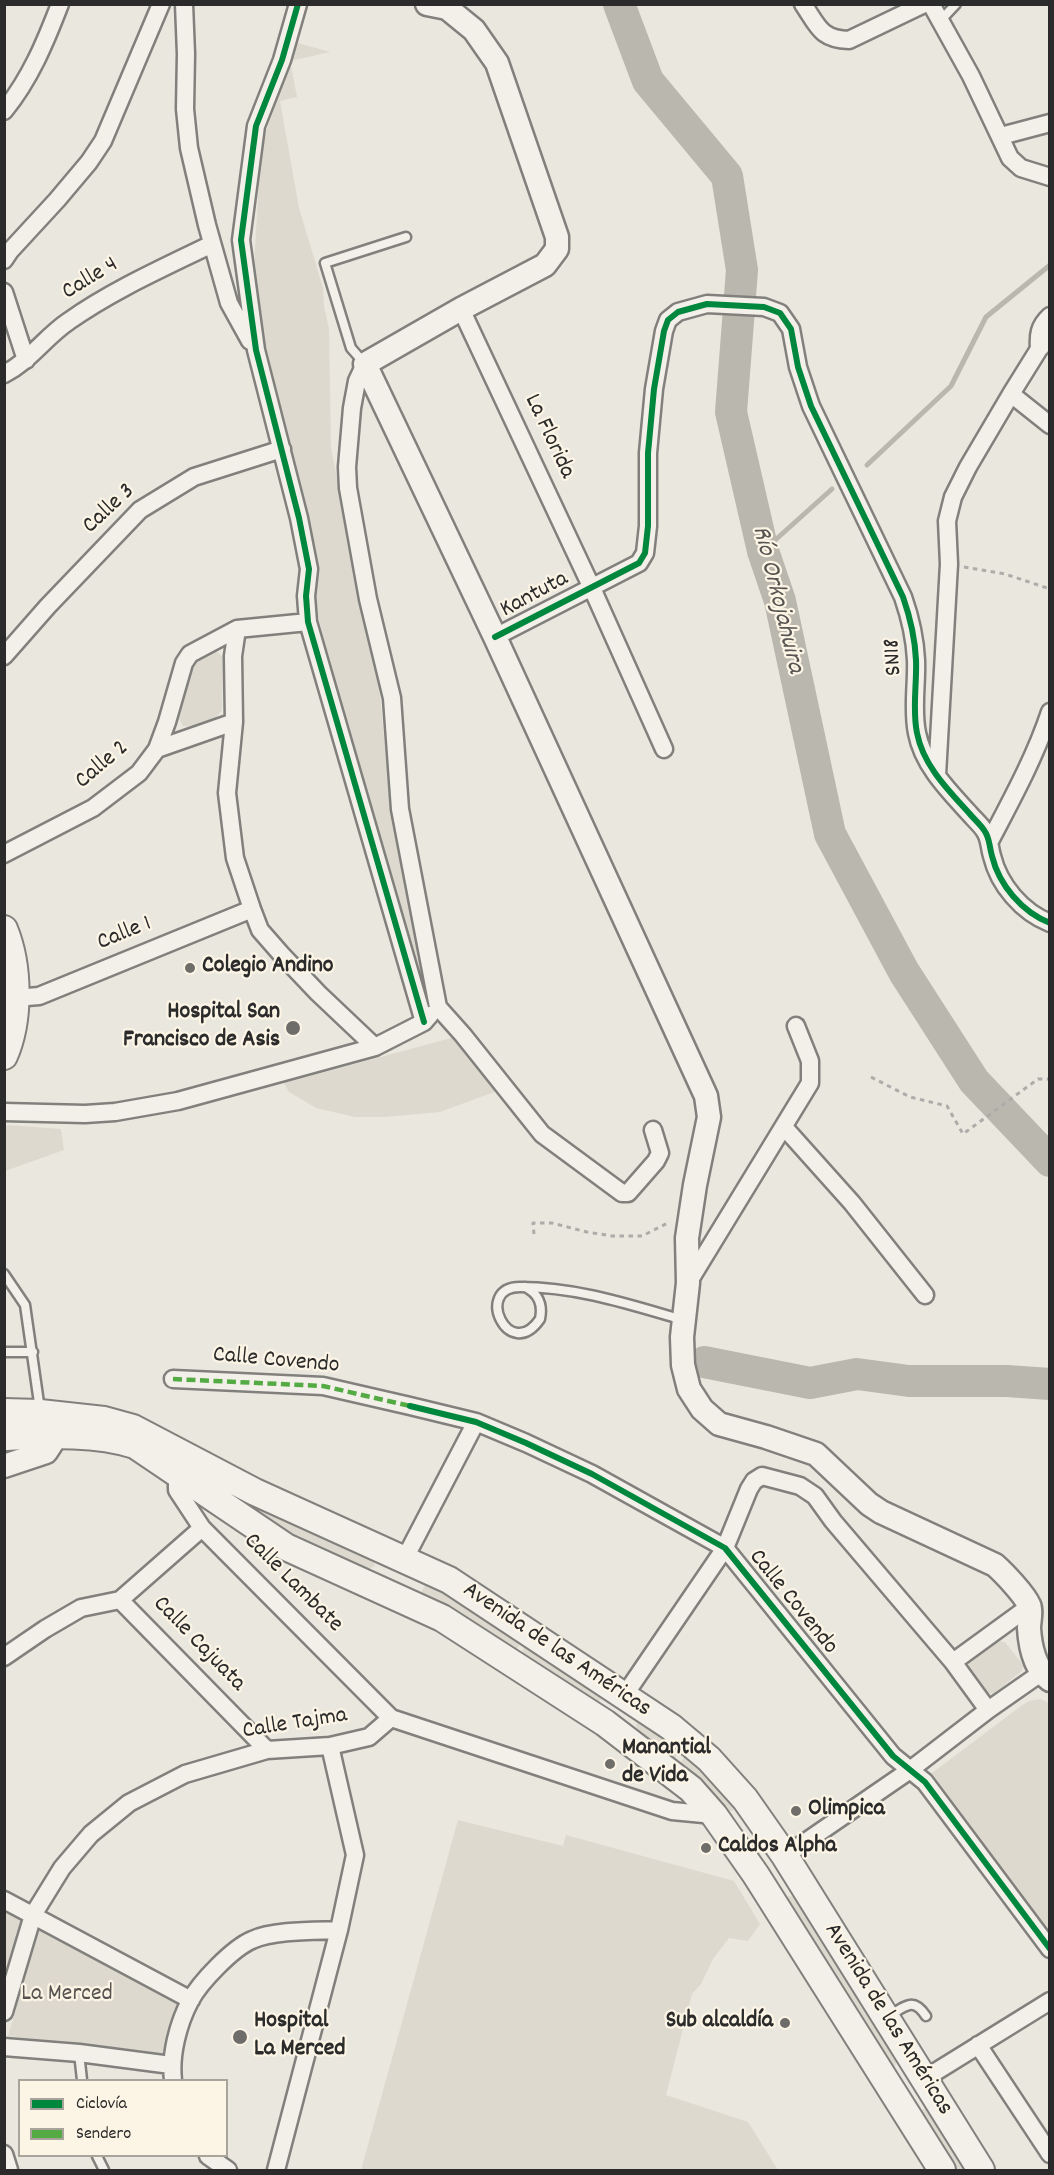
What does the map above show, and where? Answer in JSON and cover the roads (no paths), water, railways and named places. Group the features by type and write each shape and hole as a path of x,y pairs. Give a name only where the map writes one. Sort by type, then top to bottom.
{"main road":[{"path":"440,6 474,30 497,63 557,237 557,249 544,265 365,364 495,637 706,1096 709,1117 694,1185 687,1238 688,1284 683,1320 682,1365 689,1389 702,1409 719,1424 784,1442 816,1454 881,1512 995,1565 1030,1606 1029,1630 1033,1651 1045,1677"},
{"path":"4,929 14,966 10,1006 15,1026 4,1056"},
{"name":"Avenida de las Américas","path":"6,1429 40,1413 104,1420 133,1428 286,1547 442,1618 605,1723 691,1789 714,1815 756,1875 942,2170"},
{"name":"Avenida de las Américas","path":"6,1429 123,1441 255,1492 449,1581 671,1727 709,1759 745,1799 785,1856 981,2170"},
{"path":"4,1466 46,1452 57,1436"},
{"path":"389,1593 404,1560"},
{"path":"605,1723 624,1695"},
{"path":"756,1875 785,1856"},
{"path":"897,2097 924,2079"}],"street":[{"path":"4,111 19,93 42,51 60,4"},
{"path":"4,261 10,251 83,170 103,141 161,4"},
{"path":"184,4 185,109 189,148 229,303 255,350"},
{"path":"298,4 282,60 256,126 241,240 255,350 282,449 309,569 306,596 308,622 424,1022"},
{"path":"803,4 819,29 827,37 837,40 849,40 924,4"},
{"path":"931,4 1001,136 1010,158 1021,168 1050,177"},
{"path":"1001,136 1050,123"},
{"name":"Calle 4","path":"4,374 27,360 51,334 69,320 126,286 212,244"},
{"path":"4,292 27,360"},
{"name":"Kantuta","path":"495,637 591,586 629,570 639,563 645,553 648,526 649,442 654,390 668,320 678,312 707,304 764,307"},
{"name":"SN18","path":"764,307 780,313 791,329 798,367 811,406 903,597 910,619 916,659 917,733 925,757 937,775 984,829 1002,880 1017,901 1033,916 1049,923"},
{"name":"La Florida","path":"461,309 591,586 664,749"},
{"path":"937,775 949,564 947,521 953,497 968,467 1044,343 1038,334 1050,316"},
{"path":"365,364 357,381 352,408 347,467 348,488 368,599 392,698 400,809 438,1007 464,1035 542,1134 622,1193 628,1192 656,1161 660,1153 653,1131"},
{"path":"1011,394 1050,425"},
{"name":"Calle 3","path":"4,656 48,606 140,510 194,477 282,449"},
{"path":"157,749 184,663 190,654 237,630 308,622"},
{"path":"237,630 232,656 234,722 227,793 235,858 260,930 318,993 375,1047"},
{"path":"990,841 1016,792 1050,712"},
{"name":"Calle 2","path":"4,854 93,808 139,773 157,749 234,722"},
{"name":"Calle 1","path":"10,1006 252,909"},
{"path":"4,1112 85,1114 115,1112 178,1101 375,1047 424,1022 438,1007"},
{"path":"688,1284 810,1083 811,1071 807,1049 796,1026"},
{"path":"784,1127 852,1203 925,1295"},
{"name":"Calle Covendo","path":"173,1378 323,1386 476,1422 592,1474 725,1548 893,1756 925,1782 1050,1949"},
{"path":"404,1560 476,1422"},
{"name":"Calle Lambate","path":"182,1464 177,1490 202,1528 392,1718"},
{"path":"624,1695 725,1548 749,1489 754,1481 762,1476 800,1486 815,1496 833,1521 952,1662 988,1710"},
{"path":"4,1657 81,1608 120,1600 202,1528"},
{"name":"Calle Cajuata","path":"120,1600 267,1750"},
{"path":"952,1662 1030,1606"},
{"path":"785,1856 910,1770 988,1710 1045,1677"},
{"path":"392,1718 672,1811 714,1815"},
{"name":"Calle Tajma","path":"4,2012 33,1915 62,1868 91,1834 129,1803 185,1774 267,1750 330,1746 369,1737 392,1718"},
{"path":"276,2170 339,1930 355,1855 330,1746"},
{"path":"4,1900 191,2000"},
{"path":"4,2047 79,2053 172,2073 178,2034 191,2000 225,1959 252,1940 293,1932 339,1930"},
{"path":"924,2079 953,2057 978,2045 1050,2001"},
{"path":"978,2045 1050,2154"},
{"path":"4,2154 9,2170"},
{"path":"209,2157 228,2170"}],"lane":[{"path":"941,20 956,4"},
{"path":"365,364 351,348 326,263 406,237"},
{"path":"4,1274 26,1305 40,1413"},
{"path":"525,1287 538,1296 541,1304 540,1319 528,1330 513,1332 501,1324 497,1303 505,1292 518,1287 525,1287 546,1287 592,1293 683,1320"},
{"path":"4,1352 33,1352"},
{"path":"886,2018 914,2004 919,2006 926,2016"},
{"path":"79,2053 82,2079"}],"waterway":[{"name":"Río Orkojahuira","path":"619,4 648,81 727,176 742,270 731,412 763,551 780,601 830,834 904,972 974,1081 1050,1161"},
{"path":"867,465 951,386 986,317 1050,265"},
{"path":"763,551 832,489"},
{"path":"704,1362 810,1383 857,1374 909,1381 1007,1381 1050,1384"}],"place":[{"name":"Colegio Andino","path":"190,968"},
{"name":"Hospital San Francisco de Asis","path":"293,1028"},
{"name":"Manantial de Vida","path":"610,1764"},
{"name":"Olimpica","path":"796,1811"},
{"name":"Caldos Alpha","path":"706,1848"},
{"name":"Sub alcaldía","path":"785,2023"},
{"name":"Hospital La Merced","path":"240,2037"}],"park label":[{"name":"La Merced","path":"67,1996"}]}
